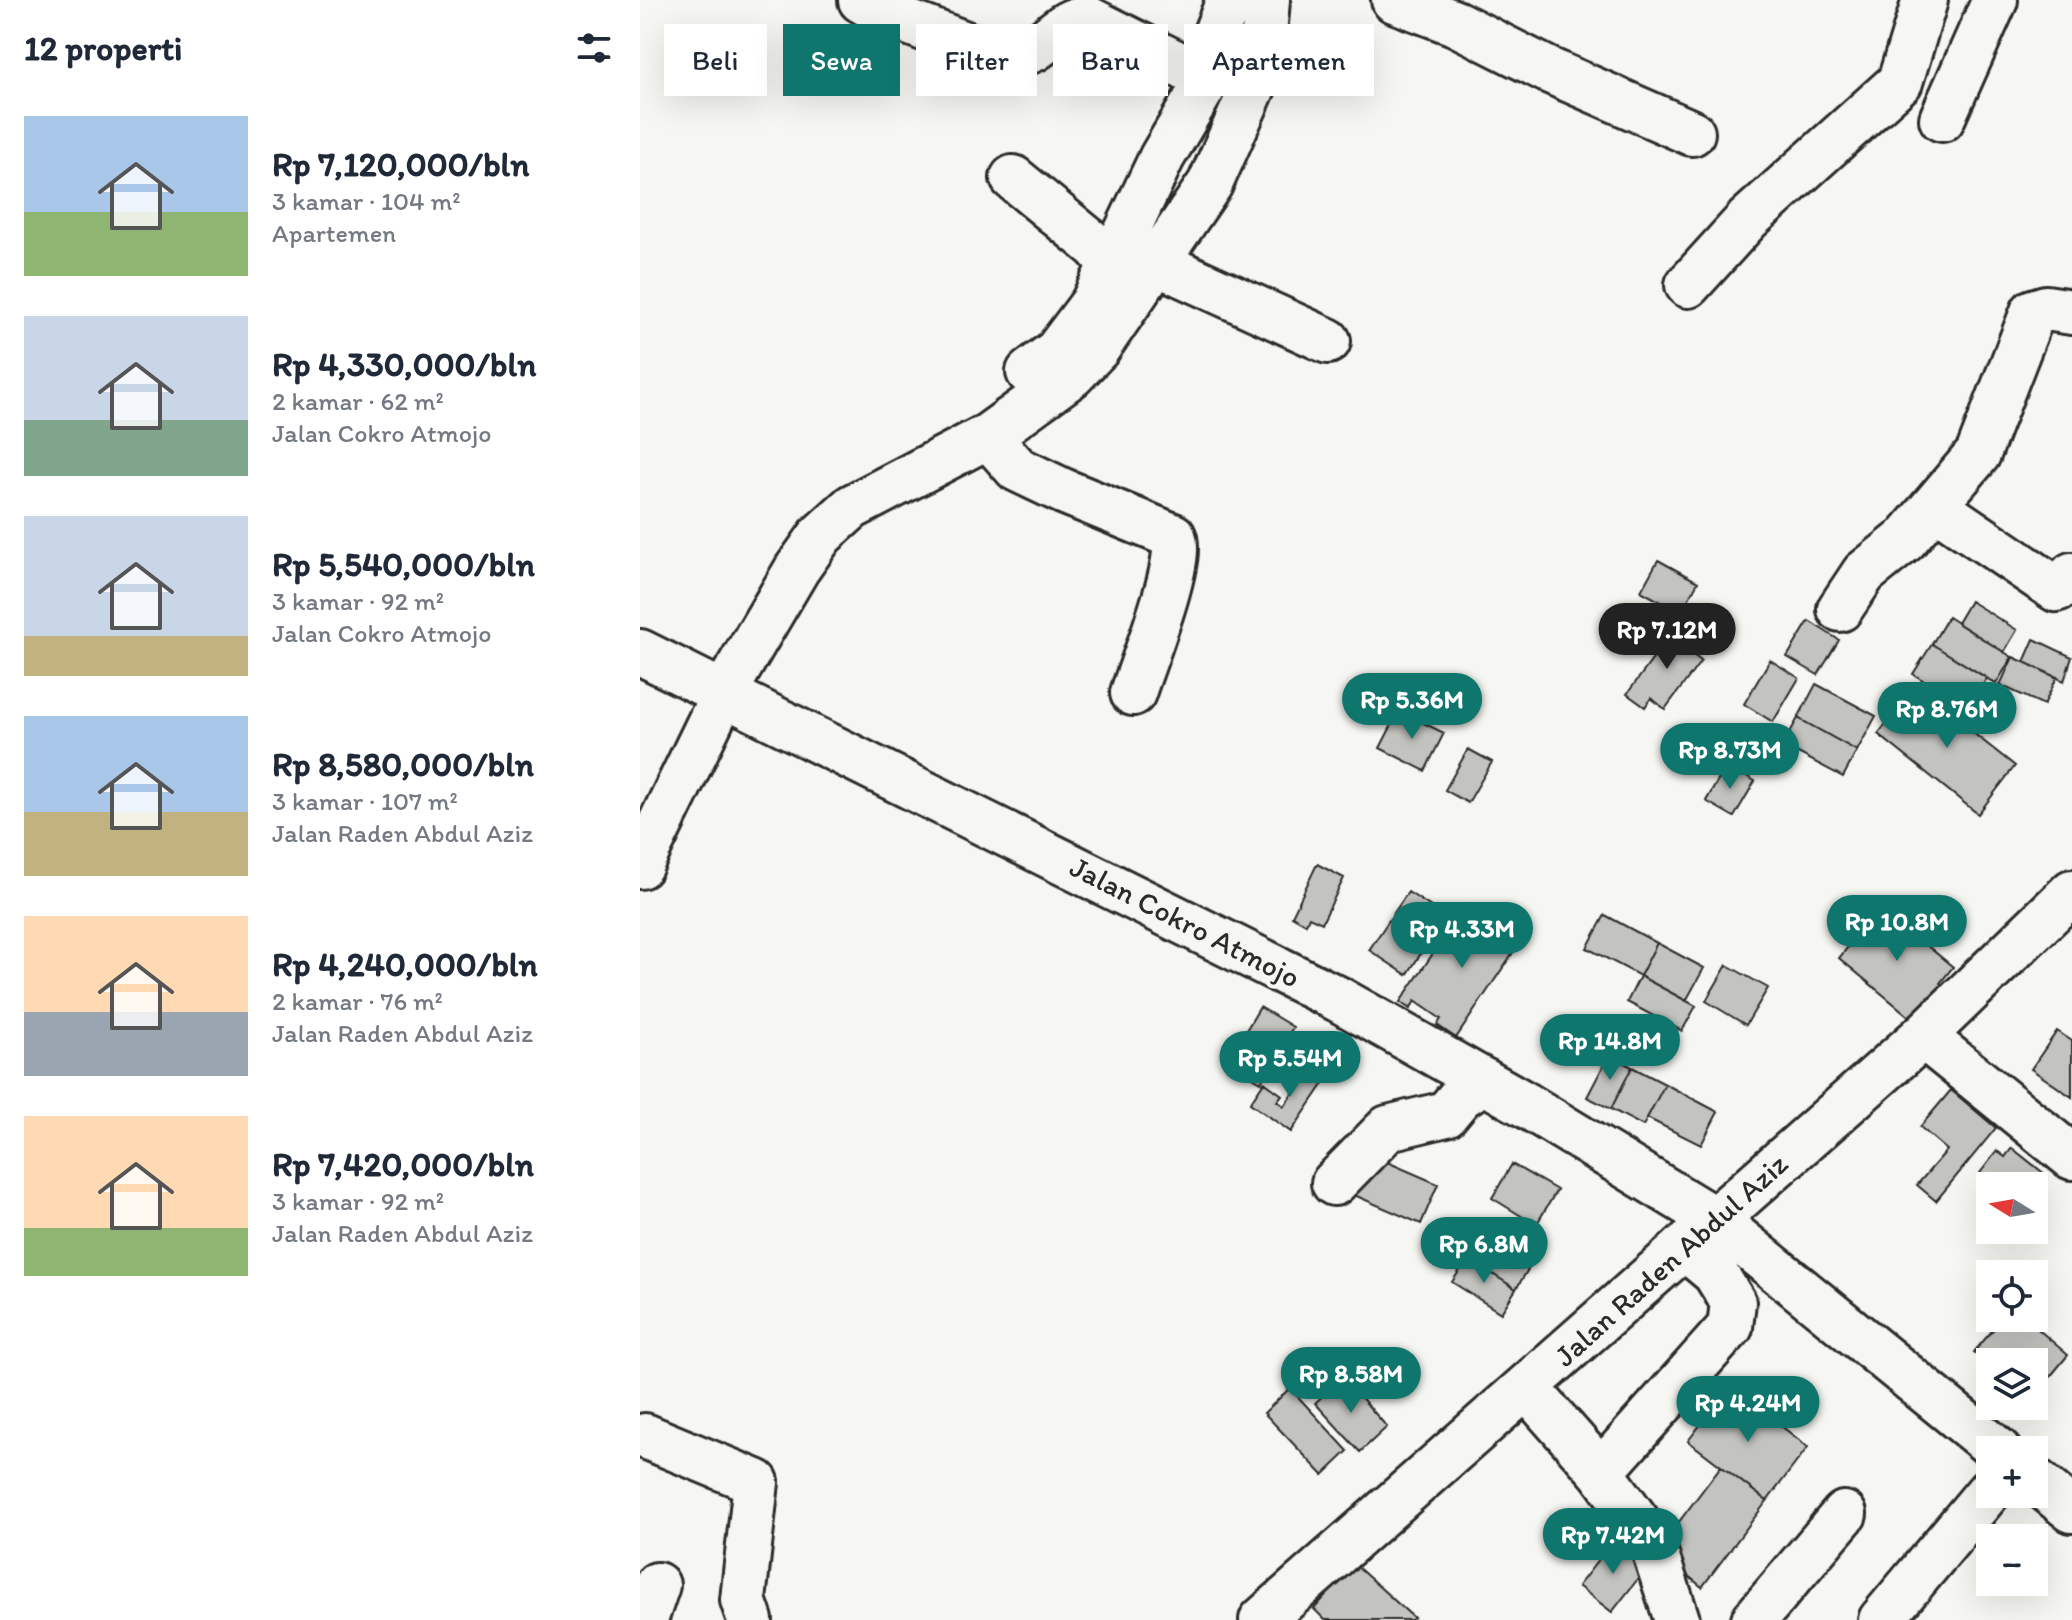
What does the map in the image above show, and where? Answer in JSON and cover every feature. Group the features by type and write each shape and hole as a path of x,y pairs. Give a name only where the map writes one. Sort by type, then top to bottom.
{"street":[{"path":"861,0 897,19 997,56 1016,56 1034,49 1074,20 1088,19 1184,67"},
{"path":"1220,24 1229,0"},
{"path":"1133,254 1210,184 1261,69 1267,0"},
{"path":"1394,0 1455,23 1548,70 1692,133"},
{"path":"1688,285 1748,219 1900,82 1925,0"},
{"path":"1942,119 1995,0"},
{"path":"642,839 755,583 810,507 841,482 982,407 1007,408 1072,375 1097,349 1133,254 1162,157 1198,96"},
{"path":"1013,178 1097,247 1133,254 1328,341"},
{"path":"1840,609 1864,573 1905,540 1978,454 2033,312 2046,308 2072,312"},
{"path":"1007,408 1017,469 1173,536 1177,543 1172,575 1133,693"},
{"path":"1934,506 2056,589 2072,575"},
{"name":"Jalan Cokro Atmojo","path":"640,652 1338,999 1484,1081 1700,1234"},
{"name":"Jalan Raden Abdul Aziz","path":"1262,1620 1923,1036 2072,892"},
{"path":"1923,1036 2072,1157"},
{"path":"1334,1183 1388,1128 1446,1114 1461,1096 1484,1081"},
{"path":"1700,1234 1979,1436"},
{"path":"1601,1472 1730,1327 1733,1302 1715,1273 1700,1234"},
{"path":"1527,1388 1601,1472 1651,1540 1677,1620"},
{"path":"645,1436 756,1482 743,1600 750,1620"},
{"path":"2048,1490 2072,1510"},
{"path":"1881,1620 1976,1507"},
{"path":"1754,1620 1844,1514"}],"building":[{"path":"1658,560 1698,582 1681,613 1641,591"},
{"path":"1970,601 2017,630 2004,652 1957,623"},
{"path":"1948,617 2012,657 1996,684 1932,644"},
{"path":"1809,621 1839,640 1818,675 1787,657"},
{"path":"1678,625 1697,639 1688,651 1701,661 1665,709 1651,698 1645,707 1627,694"},
{"path":"2034,639 2072,657 2064,681 2024,662"},
{"path":"1932,644 1987,678 1969,708 1913,674"},
{"path":"2013,657 2057,677 2044,705 2000,685"},
{"path":"1770,660 1799,678 1773,722 1744,704"},
{"path":"1816,684 1876,716 1857,751 1798,718"},
{"path":"1915,687 2015,766 1978,814 1878,734"},
{"path":"1399,711 1444,733 1425,771 1380,748"},
{"path":"1798,718 1857,751 1843,777 1783,745"},
{"path":"1468,749 1492,762 1468,803 1445,790"},
{"path":"1727,765 1755,781 1734,817 1706,801"},
{"path":"1317,864 1344,878 1322,923 1309,917 1306,924 1292,916"},
{"path":"1408,892 1445,916 1407,975 1369,950"},
{"path":"1466,905 1520,942 1456,1038 1437,1025 1441,1019 1415,1001 1410,1009 1400,1002"},
{"path":"1880,907 1953,967 1940,983 1948,989 1936,1004 1928,997 1911,1018 1839,958"},
{"path":"1605,915 1657,943 1640,976 1587,948"},
{"path":"1657,943 1704,968 1686,1001 1640,976"},
{"path":"1727,965 1768,988 1746,1025 1706,1001"},
{"path":"1640,976 1696,1006 1682,1031 1627,1002"},
{"path":"1260,1007 1293,1027 1261,1082 1227,1062"},
{"path":"2057,1031 2072,1041 2072,1097 2031,1069"},
{"path":"1609,1055 1632,1067 1611,1109 1587,1097"},
{"path":"1312,1065 1329,1076 1291,1132 1250,1103 1264,1082 1282,1095 1277,1101 1284,1106"},
{"path":"1632,1067 1665,1084 1643,1126 1611,1109"},
{"path":"1665,1084 1718,1112 1701,1145 1647,1118"},
{"path":"1951,1090 1996,1128 1936,1201 1917,1185 1947,1150 1920,1127"},
{"path":"2012,1148 2042,1172 1981,1172 1997,1151 2005,1157"},
{"path":"1371,1155 1438,1184 1421,1224 1354,1195"},
{"path":"1512,1164 1557,1190 1536,1225 1492,1198"},
{"path":"1484,1232 1532,1263 1516,1289 1468,1258"},
{"path":"1468,1258 1516,1289 1501,1313 1452,1282"},
{"path":"1991,1332 2041,1332 2068,1355 2048,1379 2048,1348 1977,1348"},
{"path":"1343,1377 1387,1427 1360,1452 1315,1403"},
{"path":"1730,1386 1808,1447 1767,1501 1688,1441"},
{"path":"1290,1388 1348,1451 1323,1475 1264,1413"},
{"path":"1721,1466 1767,1501 1702,1587 1657,1551"},
{"path":"1614,1540 1648,1566 1612,1612 1578,1586"},
{"path":"1354,1564 1414,1618 1325,1620 1314,1609"}]}
